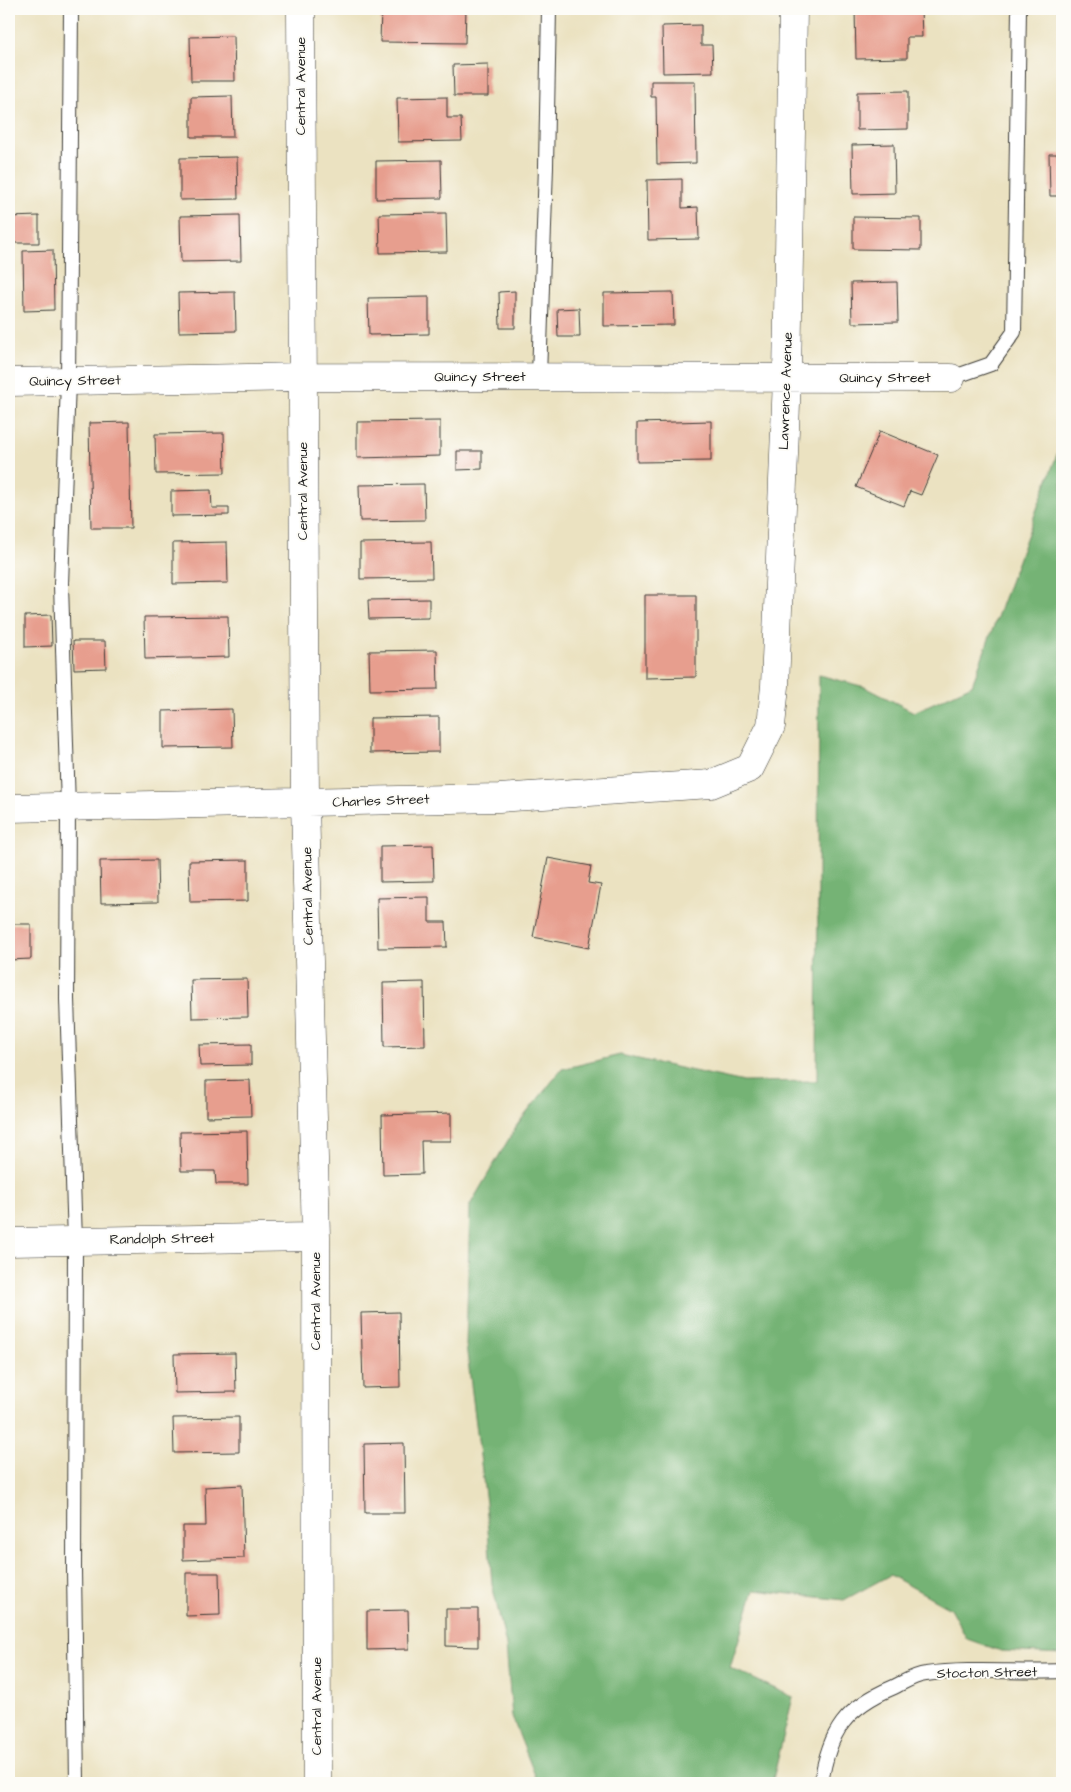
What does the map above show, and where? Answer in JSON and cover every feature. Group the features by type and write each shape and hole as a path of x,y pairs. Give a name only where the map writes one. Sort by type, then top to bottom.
{"street":[{"name":"Central Avenue","path":"301,9 305,804 316,1237 318,1783"},
{"name":"Lawrence Avenue","path":"750,768 771,726 775,686 787,378 793,9"},
{"name":"Quincy Street","path":"9,382 302,377 951,378"},
{"name":"Charles Street","path":"9,808 305,804 499,798 712,784 750,768"},
{"name":"Randolph Street","path":"9,1242 316,1237"}],"lane":[{"path":"71,9 68,381 61,584 68,807 67,1000 75,1240 74,1569 77,1783"},
{"path":"539,377 549,9"},
{"path":"951,378 991,364 1014,332 1019,9"},
{"name":"Stocton Street","path":"821,1783 824,1764 838,1726 862,1702 890,1688 923,1674 975,1670 1062,1671"}],"green space":[{"path":"1062,441 1062,1654 1001,1651 967,1639 950,1608 890,1575 844,1600 754,1590 730,1668 793,1697 772,1783 538,1783 512,1717 506,1645 492,1584 486,1503 466,1345 470,1205 517,1125 562,1069 620,1055 744,1082 817,1081 819,675 865,687 914,712 972,685"}],"building":[{"path":"381,9 466,9 465,43 380,42"},
{"path":"855,9 921,9 922,37 907,37 907,58 856,59"},
{"path":"701,25 701,45 712,45 713,72 663,73 662,26"},
{"path":"234,36 235,81 191,81 190,37"},
{"path":"488,64 488,96 454,96 453,65"},
{"path":"651,81 695,81 696,163 657,164 656,97 651,97"},
{"path":"908,91 908,129 857,130 857,92"},
{"path":"232,96 233,137 191,137 191,97"},
{"path":"447,97 447,118 461,118 462,141 398,142 397,98"},
{"path":"894,144 895,193 853,194 852,145"},
{"path":"1049,154 1062,154 1062,196 1050,196"},
{"path":"237,157 238,199 180,200 180,158"},
{"path":"441,160 442,198 376,199 376,161"},
{"path":"682,179 682,208 698,207 699,239 648,240 647,180"},
{"path":"446,213 447,252 380,253 379,214"},
{"path":"240,215 241,261 181,262 180,216"},
{"path":"39,216 39,243 9,243 9,217"},
{"path":"853,217 921,218 921,250 853,249"},
{"path":"53,250 54,310 24,311 23,251"},
{"path":"897,282 898,322 852,323 851,283"},
{"path":"515,291 515,328 500,328 499,292"},
{"path":"235,292 236,331 179,332 178,293"},
{"path":"673,292 674,325 604,326 604,293"},
{"path":"429,297 429,334 369,335 368,298"},
{"path":"579,308 580,337 558,337 557,309"},
{"path":"440,421 440,456 357,458 357,422"},
{"path":"711,421 711,461 637,462 637,423"},
{"path":"129,422 131,528 91,528 89,423"},
{"path":"880,431 938,455 921,495 910,491 904,506 856,487"},
{"path":"224,433 225,473 156,474 155,434"},
{"path":"457,451 482,451 482,469 457,470"},
{"path":"424,484 425,520 360,521 359,485"},
{"path":"211,490 212,508 229,508 229,515 171,516 171,491"},
{"path":"227,542 228,583 173,584 173,543"},
{"path":"431,542 432,578 360,579 360,543"},
{"path":"645,595 696,595 696,677 645,678"},
{"path":"429,599 429,618 369,619 368,600"},
{"path":"51,615 52,646 25,647 25,616"},
{"path":"228,616 229,657 145,659 144,617"},
{"path":"73,641 105,641 106,668 74,669"},
{"path":"437,650 438,689 370,690 369,651"},
{"path":"232,709 233,747 163,748 163,711"},
{"path":"439,717 439,752 370,753 370,718"},
{"path":"433,845 434,881 380,882 380,846"},
{"path":"548,858 591,866 588,883 601,885 589,948 533,937"},
{"path":"157,860 158,902 101,903 100,861"},
{"path":"248,860 248,901 190,902 189,861"},
{"path":"429,897 429,922 446,922 447,947 378,948 377,898"},
{"path":"9,924 31,924 31,959 9,960"},
{"path":"247,979 248,1017 192,1018 191,980"},
{"path":"424,982 425,1046 384,1047 383,983"},
{"path":"251,1044 251,1065 200,1066 199,1045"},
{"path":"250,1080 251,1116 206,1117 206,1081"},
{"path":"451,1113 451,1141 421,1141 422,1174 383,1175 382,1115"},
{"path":"247,1131 248,1184 216,1184 215,1171 181,1171 180,1132"},
{"path":"399,1312 400,1387 363,1388 361,1313"},
{"path":"235,1353 236,1392 175,1393 174,1354"},
{"path":"239,1417 239,1452 174,1453 173,1418"},
{"path":"404,1443 405,1513 365,1513 364,1444"},
{"path":"242,1485 244,1558 183,1560 183,1526 206,1526 205,1487"},
{"path":"186,1573 219,1573 220,1615 186,1616"},
{"path":"446,1609 478,1609 478,1647 446,1646"},
{"path":"408,1610 409,1649 367,1650 367,1611"}]}
